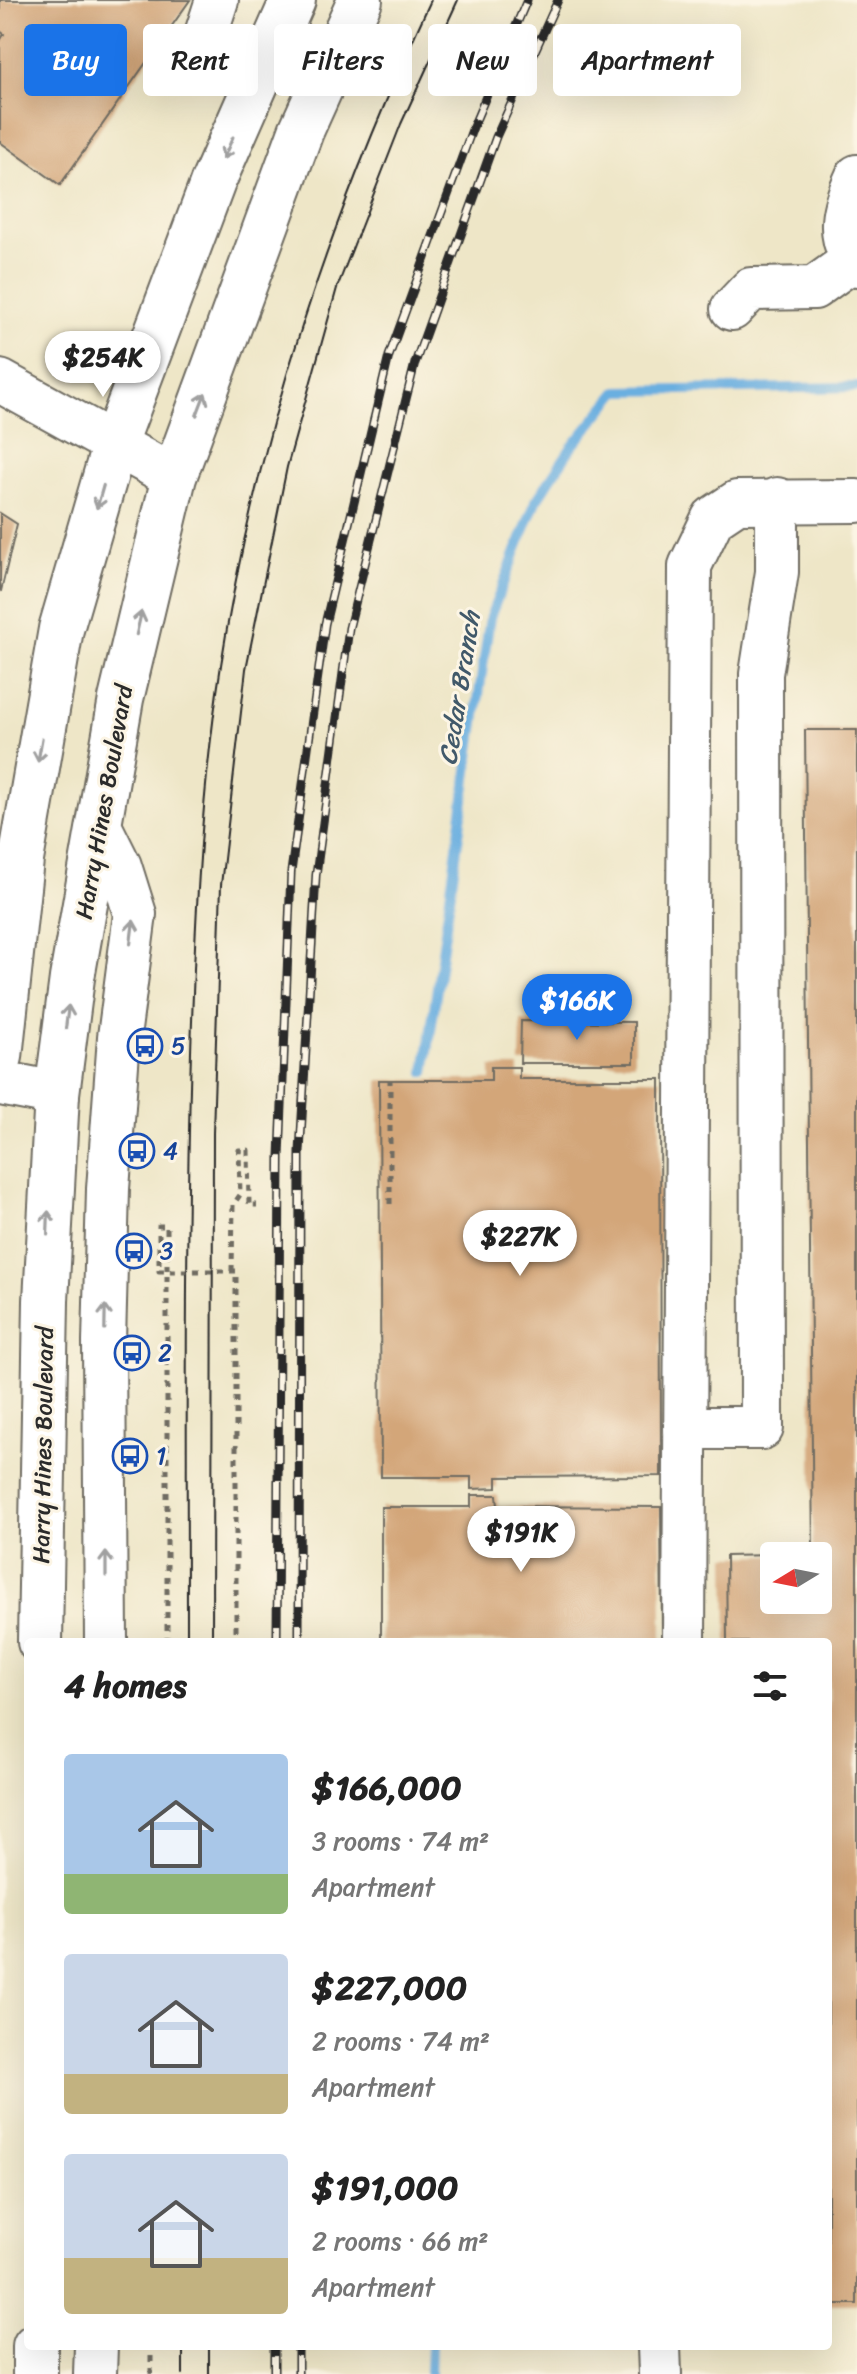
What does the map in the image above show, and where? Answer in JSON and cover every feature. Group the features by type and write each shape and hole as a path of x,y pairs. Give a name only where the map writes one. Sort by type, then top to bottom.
{"main road":[{"path":"258,78 293,0"},
{"name":"Harry Hines Boulevard","path":"40,1638 46,1286 57,1094 72,978 121,699 174,477 301,131 360,0"},
{"path":"0,1057 21,860 61,629 115,443 213,182 250,96"},
{"path":"0,1083 57,1094"},
{"path":"35,2350 35,2374"}],"street":[{"path":"209,24 217,0"},
{"path":"732,309 751,289 814,288 855,262 842,225 843,207 857,176"},
{"path":"0,381 174,477"},
{"path":"684,1638 690,566 713,518 737,502 777,499 857,501"},
{"path":"685,1428 762,1428 761,674 777,572 777,499"},
{"path":"99,824 120,866 135,914 119,1037 108,1189 104,1342 106,1638"},
{"path":"95,2374 96,2350"},
{"path":"659,2350 660,2374"}],"path":[{"path":"390,1079 390,1204"},
{"path":"232,1271 233,1205 240,1195 239,1150 248,1150 249,1205"},
{"path":"233,1205 257,1205"},
{"path":"167,1638 167,1271 167,1226 159,1226 159,1271 167,1271 232,1271 236,1271 236,1638"},
{"path":"151,2350 151,2374"}],"building":[{"path":"0,0 190,0 173,24 143,24 143,67 127,90 127,24 24,24 24,96 123,96 60,185 0,142 0,41 4,34 0,31"},
{"path":"0,513 17,524 1,591 0,590"},
{"path":"805,730 857,730 857,2304 832,2304 832,1638 727,1638 726,1556 760,1555 760,1614 832,1614 832,1542 813,1542"},
{"path":"521,1021 634,1022 634,1063 520,1063"},
{"path":"491,1067 519,1067 519,1079 660,1079 661,1476 497,1477 497,1488 471,1489 471,1477 381,1477 379,1080 491,1080"},
{"path":"471,1495 497,1495 498,1506 661,1507 662,1638 381,1638 381,1507 471,1507"}],"waterway":[{"name":"Cedar Branch","path":"425,1072 490,617 536,501 571,448 618,391 857,387"},
{"name":"Cedar Branch","path":"430,2374 431,2350"}],"tram line":[{"path":"187,1638 187,1273 193,1003 204,809 221,665 255,493 302,325 361,161 431,0"},
{"path":"212,1638 213,1133 221,885 246,669 287,467 337,288 401,124 458,0"},
{"path":"183,2350 183,2374"},
{"path":"209,2350 209,2374"}],"railway":[{"path":"277,1638 280,1157 291,872 325,624 389,356 473,127 527,0"},
{"path":"299,1638 300,1152 316,875 349,628 415,363 496,137 558,0"},
{"path":"274,2350 274,2374"},
{"path":"298,2350 298,2374"}],"place":[{"name":"5","path":"145,1046"},
{"name":"4","path":"137,1151"},
{"name":"3","path":"134,1251"},
{"name":"2","path":"132,1353"},
{"name":"1","path":"130,1456"}]}
